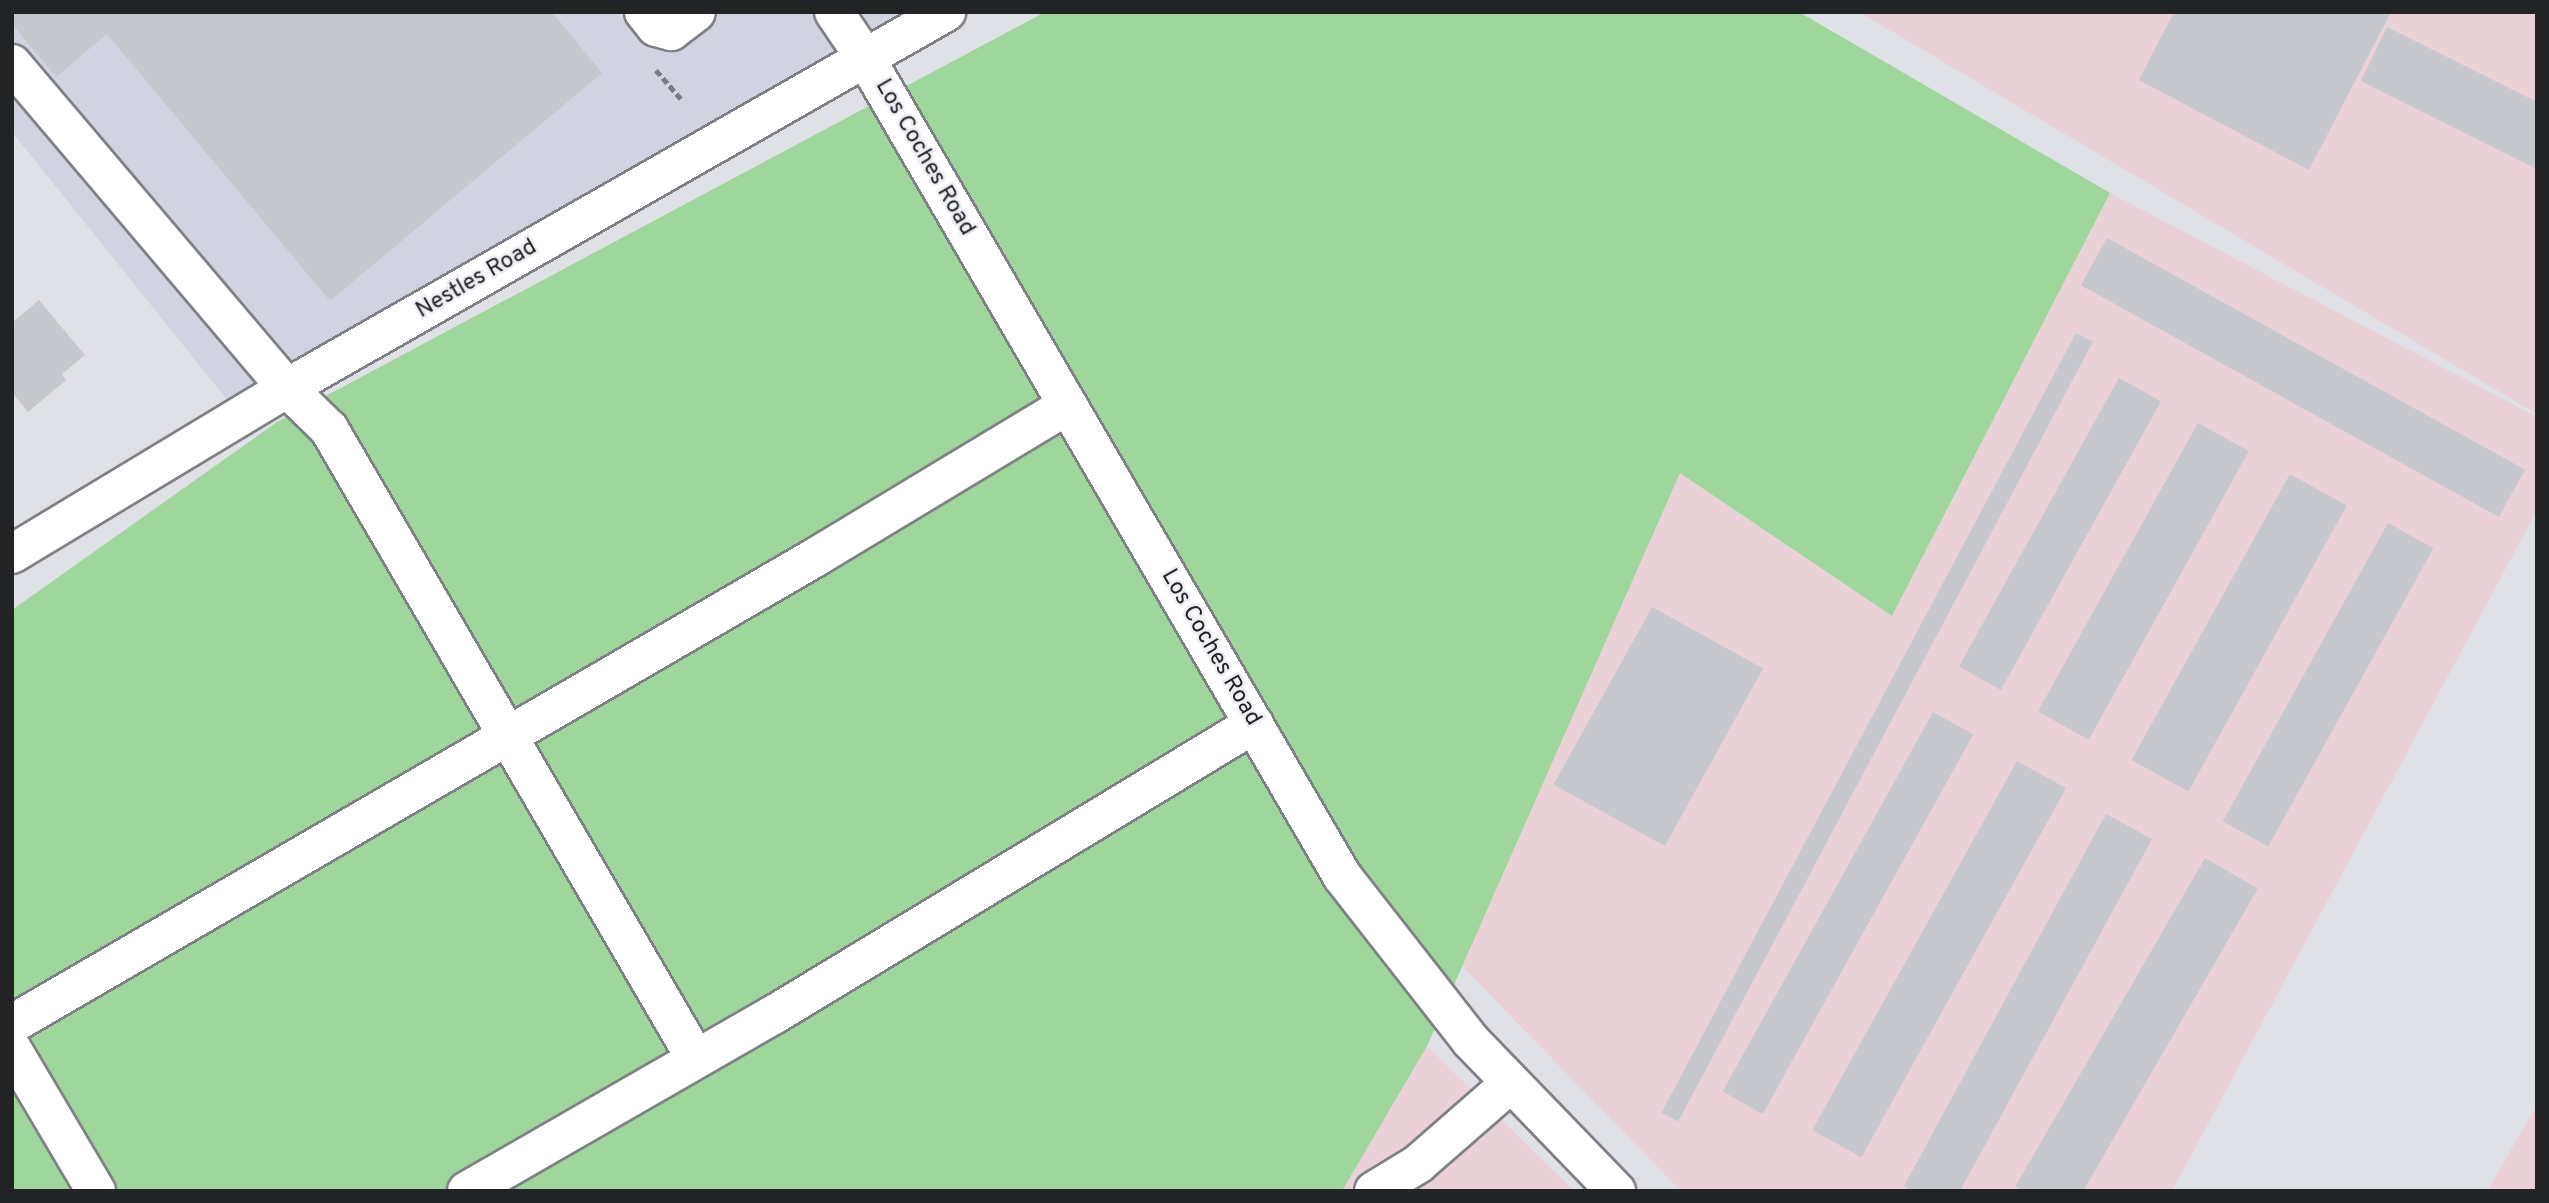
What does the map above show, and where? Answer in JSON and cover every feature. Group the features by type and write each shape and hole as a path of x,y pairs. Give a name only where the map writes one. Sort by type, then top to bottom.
{"street":[{"path":"644,12 656,27 671,32 696,12"},
{"name":"Los Coches Road","path":"834,12 866,59 1342,876 1471,1041 1616,1191"},
{"name":"Nestles Road","path":"12,554 287,388 946,12"},
{"path":"12,64 287,388 329,429 510,734 696,1059"},
{"path":"12,1024 1068,405"},
{"path":"467,1191 696,1059 1254,724"},
{"path":"12,1049 96,1191"},
{"path":"1374,1191 1418,1164 1511,1083"}],"shaded area":[{"path":"12,12 946,12 240,416 12,132"},
{"path":"1859,12 2537,12 2537,414"},
{"path":"2110,193 2537,417 2537,510 2172,1191 1681,1191 1462,966 1680,473 1892,616"},
{"path":"1427,1046 1574,1191 1342,1191"},
{"path":"2537,1105 2537,1191 2487,1191"}],"green space":[{"path":"1045,12 1799,12 2110,193 1892,616 1680,473 1427,1046 1342,1191 12,1191 12,610 277,422"}],"building":[{"path":"12,12 552,12 602,73 330,301 107,34 56,77 12,24"},
{"path":"2174,12 2391,12 2309,170 2139,80"},
{"path":"2387,27 2537,102 2537,169 2361,81"},
{"path":"2107,238 2525,470 2499,517 2081,285"},
{"path":"39,300 85,355 62,374 66,380 28,412 15,396 12,399 12,323"},
{"path":"2076,333 2093,342 1678,1122 1661,1113"},
{"path":"2119,378 2161,401 2001,690 1959,667"},
{"path":"2198,423 2249,451 2089,740 2038,712"},
{"path":"2290,474 2347,506 2188,792 2131,760"},
{"path":"2388,523 2433,548 2268,846 2223,821"},
{"path":"1652,607 1763,669 1665,846 1554,785"},
{"path":"1933,712 1973,734 1763,1114 1723,1092"},
{"path":"2017,761 2066,788 1861,1157 1812,1130"},
{"path":"2106,814 2152,839 1960,1191 1912,1191 1904,1186"},
{"path":"2205,858 2258,889 2083,1191 2024,1191 2016,1186"}]}
